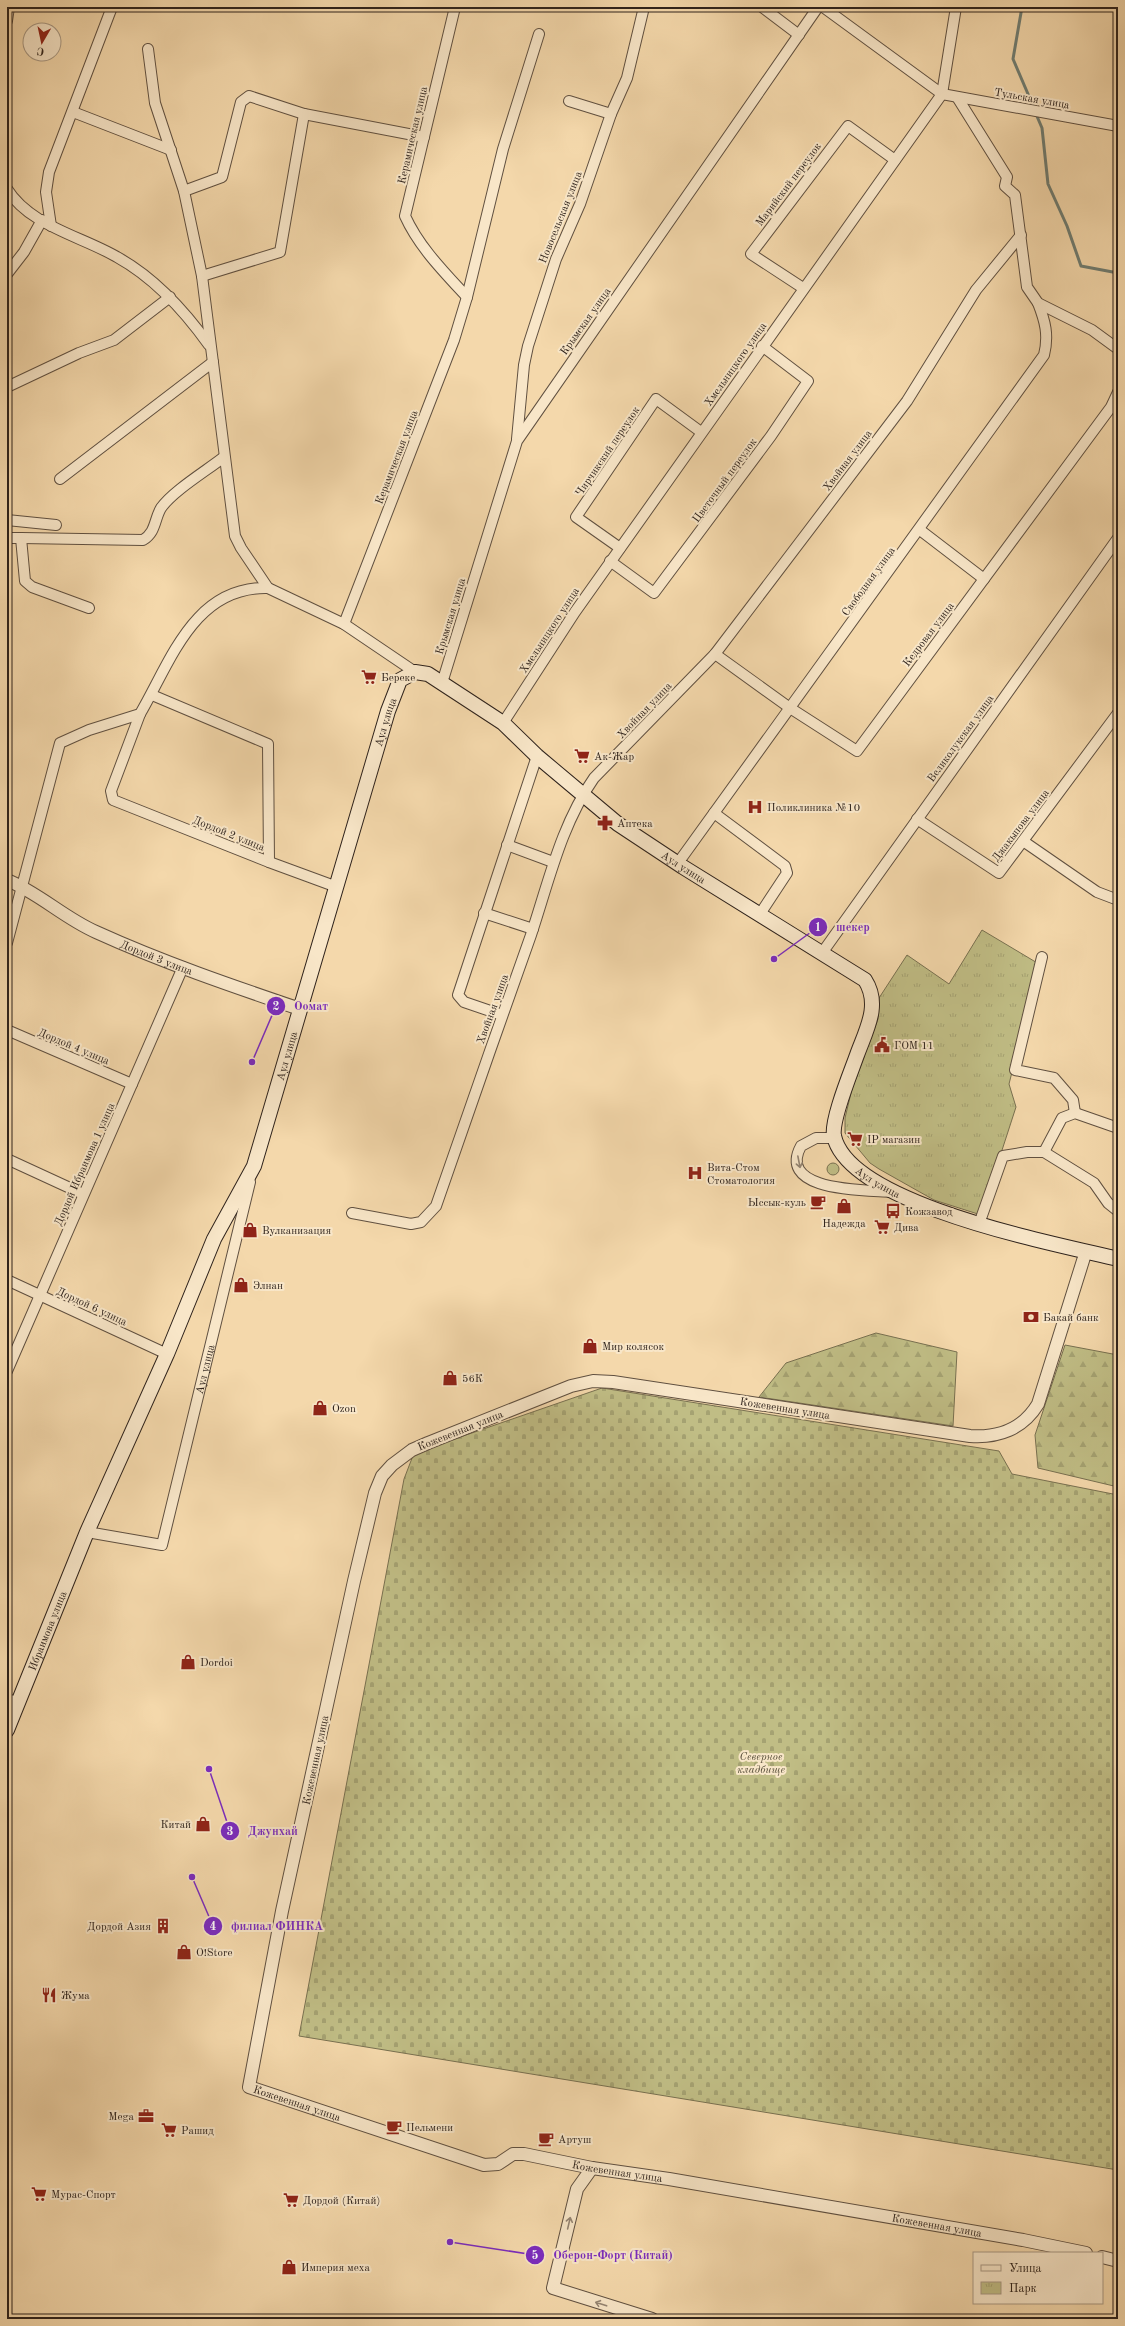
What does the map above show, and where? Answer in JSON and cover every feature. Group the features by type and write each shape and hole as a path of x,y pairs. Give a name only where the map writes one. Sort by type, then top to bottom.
{"main road":[{"name":"Аул улица","path":"254,1166 398,685 405,676 415,672 428,674 502,723 537,756 618,824 678,863 858,974 869,987 873,998 872,1012 835,1123 834,1138 838,1146 861,1172 892,1192 979,1224 1118,1259"},
{"name":"Ибраимова улица","path":"7,1730 12,1701 167,1354 214,1239 254,1166"}],"street":[{"path":"7,21 9,7"},
{"path":"51,226 46,192 49,172 112,7"},
{"name":"Керамическая улица","path":"455,7 405,216 411,230 436,263 467,297"},
{"name":"Новосельская улица","path":"517,441 524,365 528,346 556,259 580,204 611,114 628,78 644,7"},
{"path":"762,7 799,35"},
{"name":"Крымская улица","path":"442,683 517,441 818,7"},
{"path":"823,7 942,94"},
{"name":"Хмельницкого улица","path":"502,723 575,612 803,288 942,94 956,7"},
{"name":"Керамическая улица","path":"344,624 454,340 467,297 503,149 539,34"},
{"path":"148,49 155,103 184,191 202,276 235,536 241,548 268,588"},
{"name":"Тульская улица","path":"942,94 1118,126"},
{"path":"184,191 222,177 241,102 249,96 304,114 424,137"},
{"path":"957,97 1007,177 1005,186 1015,195 1027,287 1038,302 1092,330 1118,349"},
{"path":"569,101 611,114"},
{"path":"73,112 171,150"},
{"path":"202,276 280,252 304,114"},
{"name":"Марийский переулок","path":"803,288 751,254 848,126 895,160"},
{"path":"7,189 16,203 51,226 117,257 145,275 170,297 210,347"},
{"path":"7,274 24,252 42,220"},
{"name":"Хвойная улица","path":"352,1213 410,1224 421,1222 436,1206 533,929 552,862 583,794 594,778 715,654 907,401 976,290 1021,235"},
{"path":"7,387 79,353 114,340 170,297"},
{"name":"Свободная улица","path":"678,863 920,530 1044,355 1048,341 1046,324 1038,302"},
{"name":"Цветочный переулок","path":"610,562 654,593 771,436 808,381 762,346"},
{"path":"60,479 213,362"},
{"name":"Кедровая улица","path":"715,654 790,708 857,751 1111,407 1118,392"},
{"name":"Чирчикский переулок","path":"620,548 576,517 656,399 701,432"},
{"path":"7,538 143,540 153,531 161,509 171,497 224,457"},
{"path":"7,520 56,525"},
{"path":"920,530 984,579"},
{"path":"21,538 25,581 32,587 89,608"},
{"name":"Великолукская улица","path":"822,952 1118,538"},
{"path":"7,943 60,743 89,730 140,714 152,694 175,648 193,621 226,597 250,587 268,588 344,624 415,672"},
{"path":"152,694 268,744 268,862"},
{"name":"Джакыпова улица","path":"917,819 999,873 1118,713"},
{"name":"Дордой 2 улица","path":"140,714 111,791 113,800 268,862 337,886"},
{"path":"502,1015 464,1002 458,995 537,756"},
{"path":"714,813 785,866 787,873 760,914"},
{"path":"1023,841 1097,892 1118,900"},
{"path":"507,844 552,862"},
{"name":"Дордой 3 улица","path":"7,880 23,887 61,913 95,932 184,967 300,1009"},
{"path":"484,913 533,929"},
{"path":"1042,958 1015,1070 1054,1078 1073,1100 1075,1113"},
{"name":"Дордой Ибраимова 1 улица","path":"7,1371 83,1194 184,967"},
{"name":"Дордой 4 улица","path":"7,1030 132,1084"},
{"path":"1044,1152 1062,1118 1075,1113 1118,1128"},
{"path":"834,1138 816,1138 801,1146 797,1160 800,1169 806,1176 817,1183 832,1187 892,1192"},
{"path":"979,1224 1002,1156 1027,1152 1044,1152 1094,1183 1108,1203 1118,1210"},
{"path":"7,1159 83,1194"},
{"name":"Аул улица","path":"87,1532 162,1545 234,1242 254,1166"},
{"name":"Кожевенная улица","path":"1081,2252 1023,2240 706,2185 592,2168 518,2153 513,2154 492,2166 473,2163 391,2133 249,2087 282,1911 352,1589 375,1493 382,1476 400,1458 428,1442 571,1386 593,1381 673,1391 970,1436 987,1436 1005,1432 1024,1423 1038,1404 1086,1251"},
{"name":"Дордой 6 улица","path":"7,1280 167,1354"},
{"path":"592,2168 577,2189 553,2288 652,2319"},
{"path":"1103,2257 1118,2261"}],"green space":[{"path":"982,930 1039,964 1009,1084 1016,1107 981,1215 934,1200 870,1163 845,1133 845,1118 852,1089 878,1019 879,998 907,955 949,984"},
{"path":"831,1163 835,1163 839,1169 835,1175 831,1175 827,1171 827,1167"},
{"path":"876,1333 957,1352 953,1426 759,1397 786,1363"},
{"path":"1065,1345 1118,1355 1118,1487 1038,1468 1035,1435"},
{"name":"Северное кладбище","path":"602,1388 999,1451 1012,1474 1118,1495 1118,2170 299,2036 404,1479 414,1453"}],"waterway":[{"path":"1022,7 1013,59 1034,108"},
{"path":"1036,114 1042,128 1048,184 1067,226 1081,266 1118,273"}],"place":[{"name":"Береке","path":"369,677"},
{"name":"Ак-Жар","path":"582,756"},
{"name":"Поликлиника №10","path":"755,807"},
{"name":"Аптека","path":"605,823"},
{"name":"шекер","path":"774,959"},
{"name":"ГОМ 11","path":"882,1045"},
{"name":"Оомат","path":"252,1062"},
{"name":"IP магазин","path":"855,1139"},
{"name":"Вита-Стом Стоматология","path":"695,1173"},
{"name":"Ыссык-куль","path":"818,1202"},
{"name":"Надежда","path":"844,1206"},
{"name":"Кожзавод","path":"893,1211"},
{"name":"Дива","path":"882,1227"},
{"name":"Вулканизация","path":"250,1230"},
{"name":"Элнан","path":"241,1285"},
{"name":"Бакай банк","path":"1031,1317"},
{"name":"Мир колясок","path":"590,1346"},
{"name":"56К","path":"450,1378"},
{"name":"Ozon","path":"320,1408"},
{"name":"Dordoi","path":"188,1662"},
{"name":"Джунхай","path":"209,1769"},
{"name":"Китай","path":"203,1824"},
{"name":"филиал ФИНКА","path":"192,1877"},
{"name":"Дордой Азия","path":"163,1926"},
{"name":"O!Store","path":"184,1952"},
{"name":"Жума","path":"49,1995"},
{"name":"Mega","path":"146,2116"},
{"name":"Пельмени","path":"394,2127"},
{"name":"Рашид","path":"169,2130"},
{"name":"Артуш","path":"546,2139"},
{"name":"Мурас-Спорт","path":"39,2194"},
{"name":"Дордой (Китай)","path":"291,2200"},
{"name":"Оберон-Форт (Китай)","path":"450,2242"},
{"name":"Империя меха","path":"289,2267"}]}
